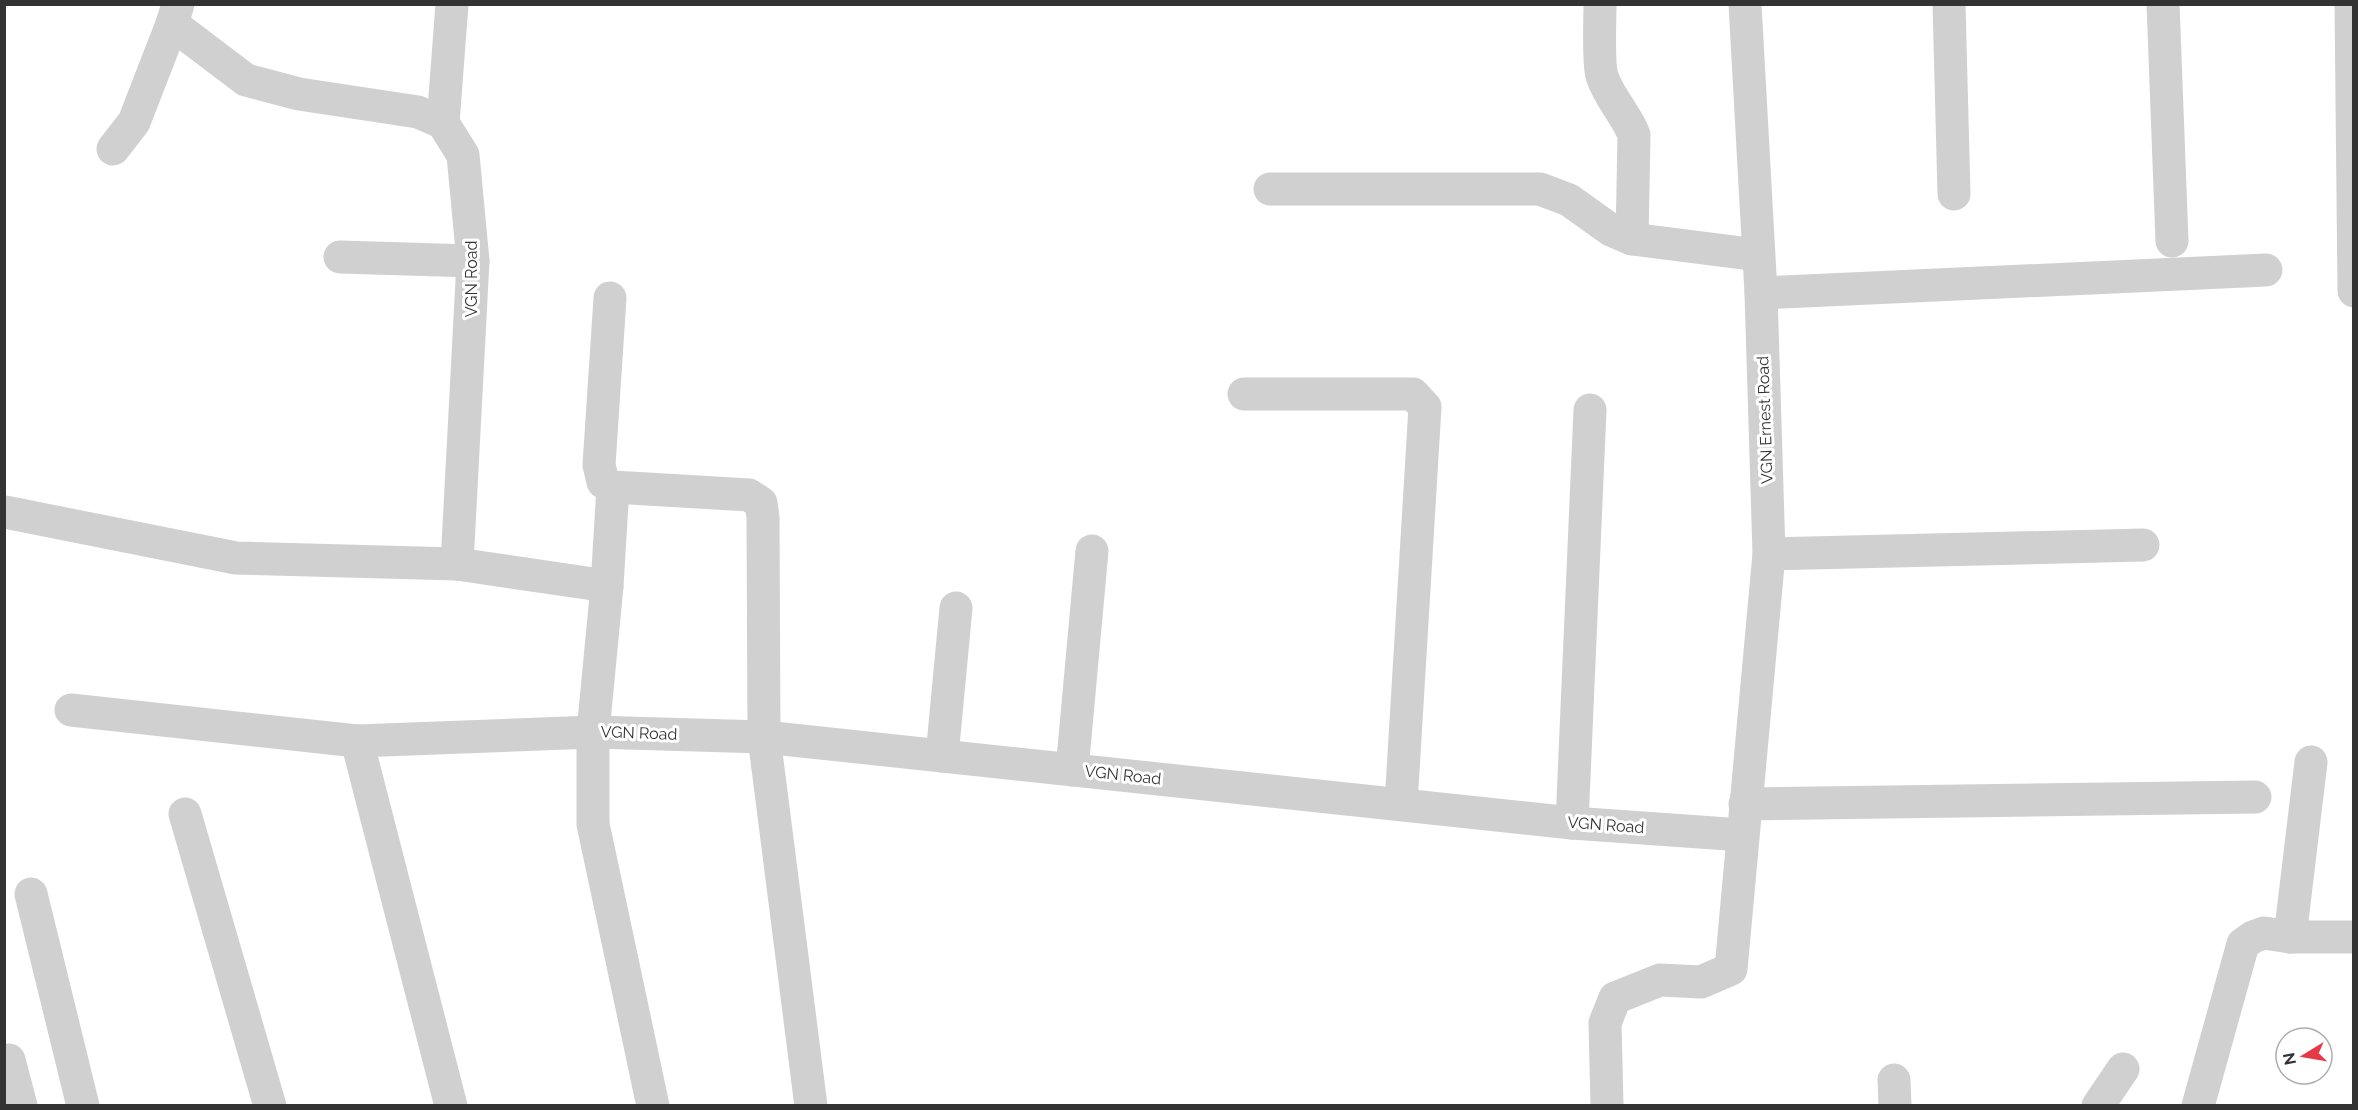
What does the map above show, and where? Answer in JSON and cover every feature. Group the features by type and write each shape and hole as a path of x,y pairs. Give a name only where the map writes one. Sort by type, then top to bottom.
{"street":[{"path":"113,149 135,122 175,14 246,80 299,94 418,112 443,123 452,4"},
{"path":"1600,4 1601,74 1611,96 1628,119 1634,135 1632,239"},
{"name":"VGN Ernest Road","path":"1607,1106 1605,1023 1615,999 1660,980 1701,982 1731,969 1769,554 1761,293 1745,4"},
{"path":"1949,4 1954,194"},
{"path":"2163,4 2172,241"},
{"path":"2351,4 2354,291"},
{"name":"VGN Road","path":"443,123 463,155 473,261 457,564"},
{"path":"1270,189 1540,189 1569,200 1611,230 1632,239 1758,255"},
{"path":"339,257 473,261"},
{"path":"1761,293 2266,270"},
{"path":"610,298 599,465 603,482 613,488 749,495 761,503 763,517 764,737 811,1106"},
{"path":"1244,394 1413,394 1425,407 1401,804"},
{"path":"1572,823 1590,410"},
{"name":"VGN Road","path":"613,488 607,586 593,732 764,737 1572,823 1744,820 2255,797"},
{"path":"5,512 236,558 457,564 607,586"},
{"path":"1769,554 2143,545"},
{"path":"1071,770 1092,551"},
{"path":"942,756 956,608"},
{"path":"71,710 357,741 593,732 593,824 652,1106"},
{"path":"357,741 452,1106"},
{"path":"2290,936 2312,762"},
{"path":"184,814 270,1106"},
{"path":"31,894 83,1106"},
{"path":"2198,1106 2243,944 2264,933 2290,936 2354,937"},
{"path":"9,1060 21,1106"},
{"path":"2098,1106 2123,1070"}]}
